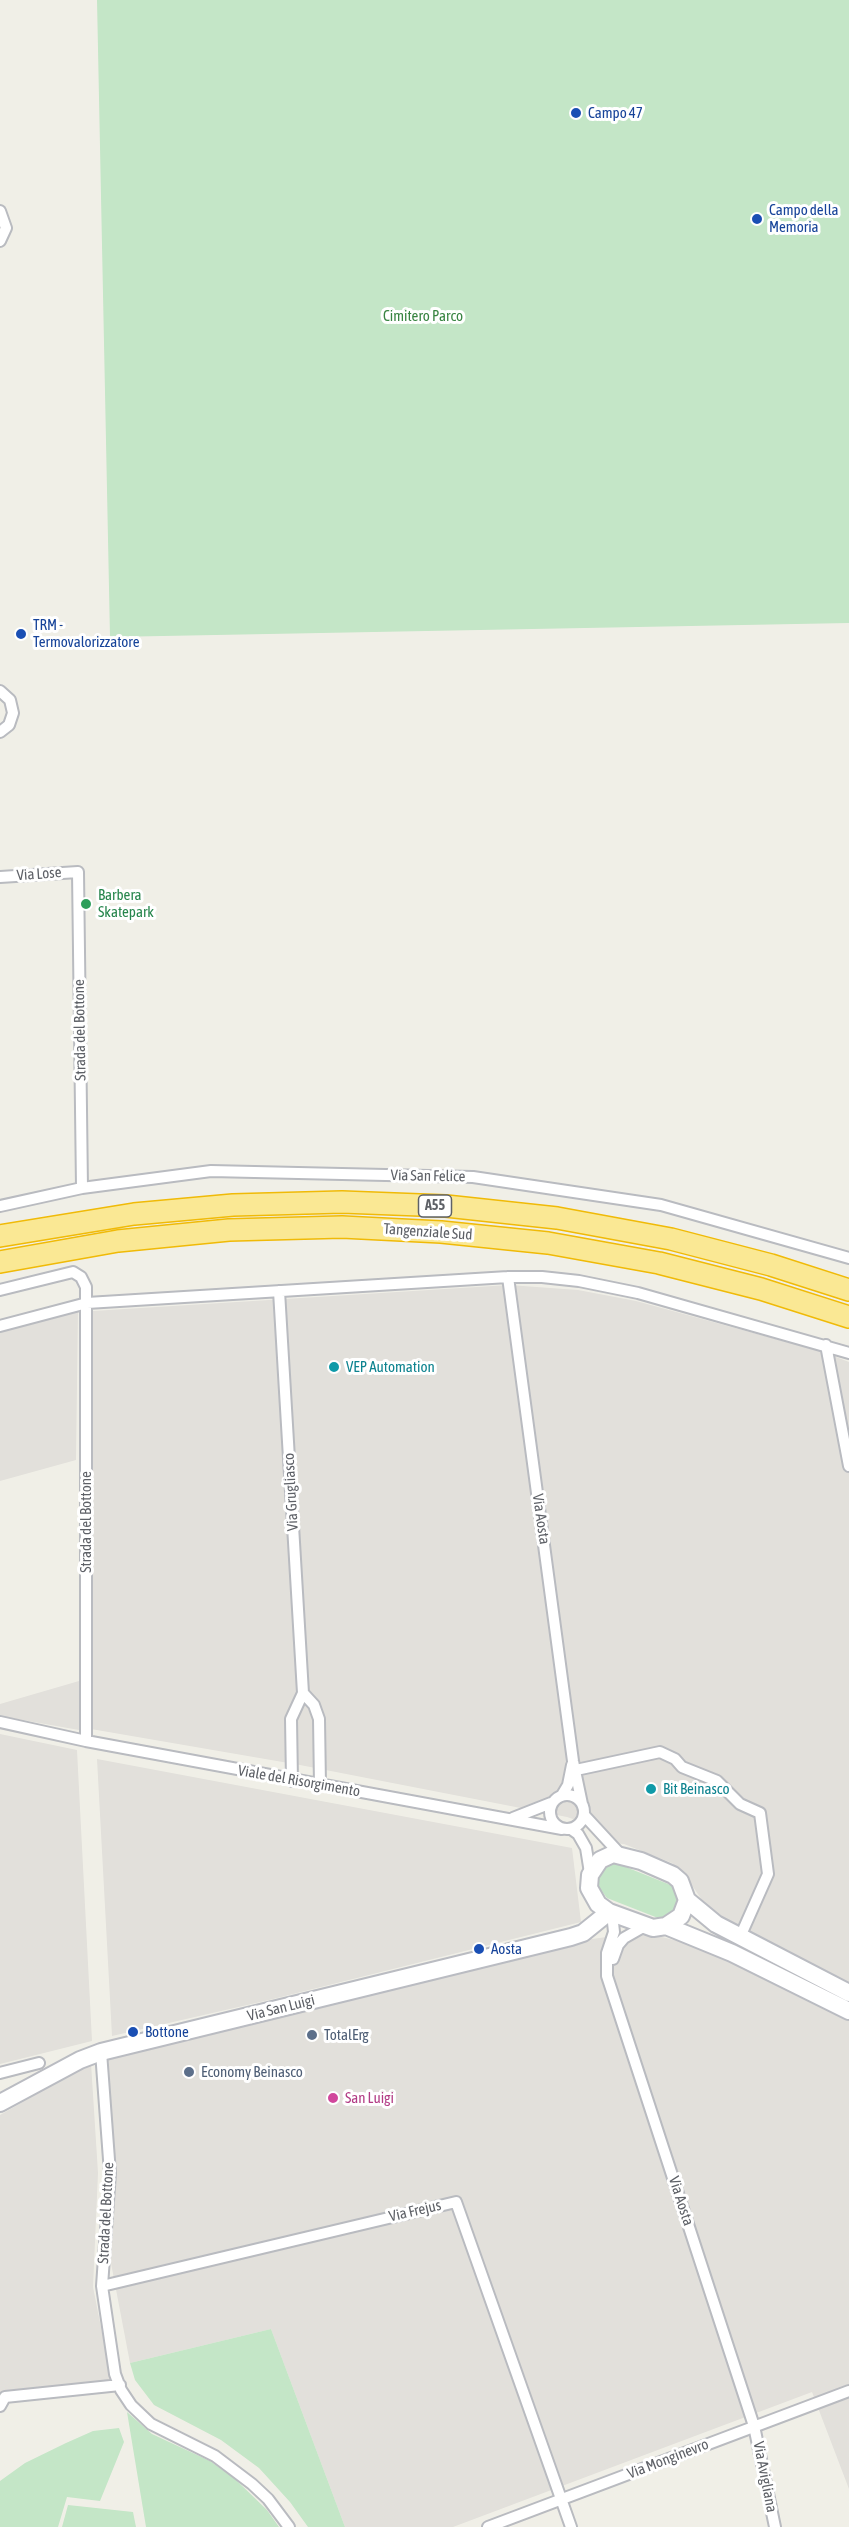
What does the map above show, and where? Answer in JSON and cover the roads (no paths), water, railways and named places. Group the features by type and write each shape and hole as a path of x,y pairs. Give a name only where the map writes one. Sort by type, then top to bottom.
{"highway":[{"name":"Tangenziale Sud","path":"0,1236 134,1214 233,1205 342,1202 434,1206 557,1218 671,1239 771,1265 849,1290"},
{"name":"Tangenziale Sud","path":"0,1262 118,1241 229,1230 342,1227 430,1231 549,1243 648,1261 761,1288 849,1317"}],"street":[{"path":"0,211 6,228 0,241"},
{"path":"0,691 10,700 13,713 9,725 0,732"},
{"name":"Via Lose","path":"0,877 78,872"},
{"name":"Strada del Bottone","path":"78,872 82,1188"},
{"name":"Via San Felice","path":"0,1206 82,1188 211,1171 473,1177 661,1205 849,1258"},
{"name":"Strada del Bottone","path":"0,1290 73,1272 84,1283 87,1303 86,1741"},
{"path":"0,1326 87,1303 508,1277 579,1281 638,1293 849,1353"},
{"name":"Via Aosta","path":"508,1277 574,1765 583,1809"},
{"name":"Via Grugliasco","path":"279,1291 303,1693 291,1719 292,1780"},
{"path":"826,1345 849,1466"},
{"path":"303,1693 314,1705 320,1719 320,1785"},
{"name":"Viale del Risorgimento","path":"0,1722 86,1741 292,1780 566,1829"},
{"path":"574,1765 660,1752 675,1759 682,1767 717,1781 740,1804 760,1814 769,1869 744,1939 741,1958"},
{"name":"Via Aosta","path":"562,1795 568,1785 574,1765"},
{"path":"513,1818 551,1803 562,1795 576,1797 620,1855"},
{"path":"551,1803 550,1819 578,1834 586,1848 591,1894 585,1921 571,1937"},
{"path":"566,1829 579,1824 583,1809"},
{"path":"590,1875 600,1860 613,1854 673,1875 684,1888 687,1900 702,1915 845,2000"},
{"path":"591,1894 598,1904 611,1912 645,1926 659,1929 681,1916 687,1900"},
{"name":"Via Aosta","path":"611,1912 614,1932 608,1953 608,1976 754,2426"},
{"name":"Via San Luigi","path":"0,2103 80,2060 101,2052 571,1937 583,1933 611,1912"},
{"path":"608,1976 618,1946 632,1933 645,1926"},
{"path":"666,1926 845,2000"},
{"name":"Strada del Bottone","path":"101,2052 110,2173 102,2286 115,2374 140,2415 165,2433 196,2446 234,2469 268,2499 289,2527"},
{"path":"0,2073 39,2063"},
{"name":"Via Frejus","path":"102,2286 456,2202 561,2499"},
{"path":"0,2406 5,2397 120,2385"},
{"name":"Via Monginevro","path":"488,2527 849,2391"},
{"name":"Via Avigliana","path":"754,2426 775,2527"},
{"path":"561,2499 571,2527"}],"place":[{"name":"Campo 47","path":"576,113"},
{"name":"Campo della Memoria","path":"757,219"},
{"name":"TRM - Termovalorizzatore","path":"21,634"},
{"name":"Barbera Skatepark","path":"86,904"},
{"name":"VEP Automation","path":"334,1367"},
{"name":"Bit Beinasco","path":"651,1789"},
{"name":"Aosta","path":"479,1949"},
{"name":"Bottone","path":"133,2032"},
{"name":"TotalErg","path":"312,2035"},
{"name":"Economy Beinasco","path":"189,2072"},
{"name":"San Luigi","path":"333,2098"}],"park label":[{"name":"Cimitero Parco","path":"423,316"}]}
